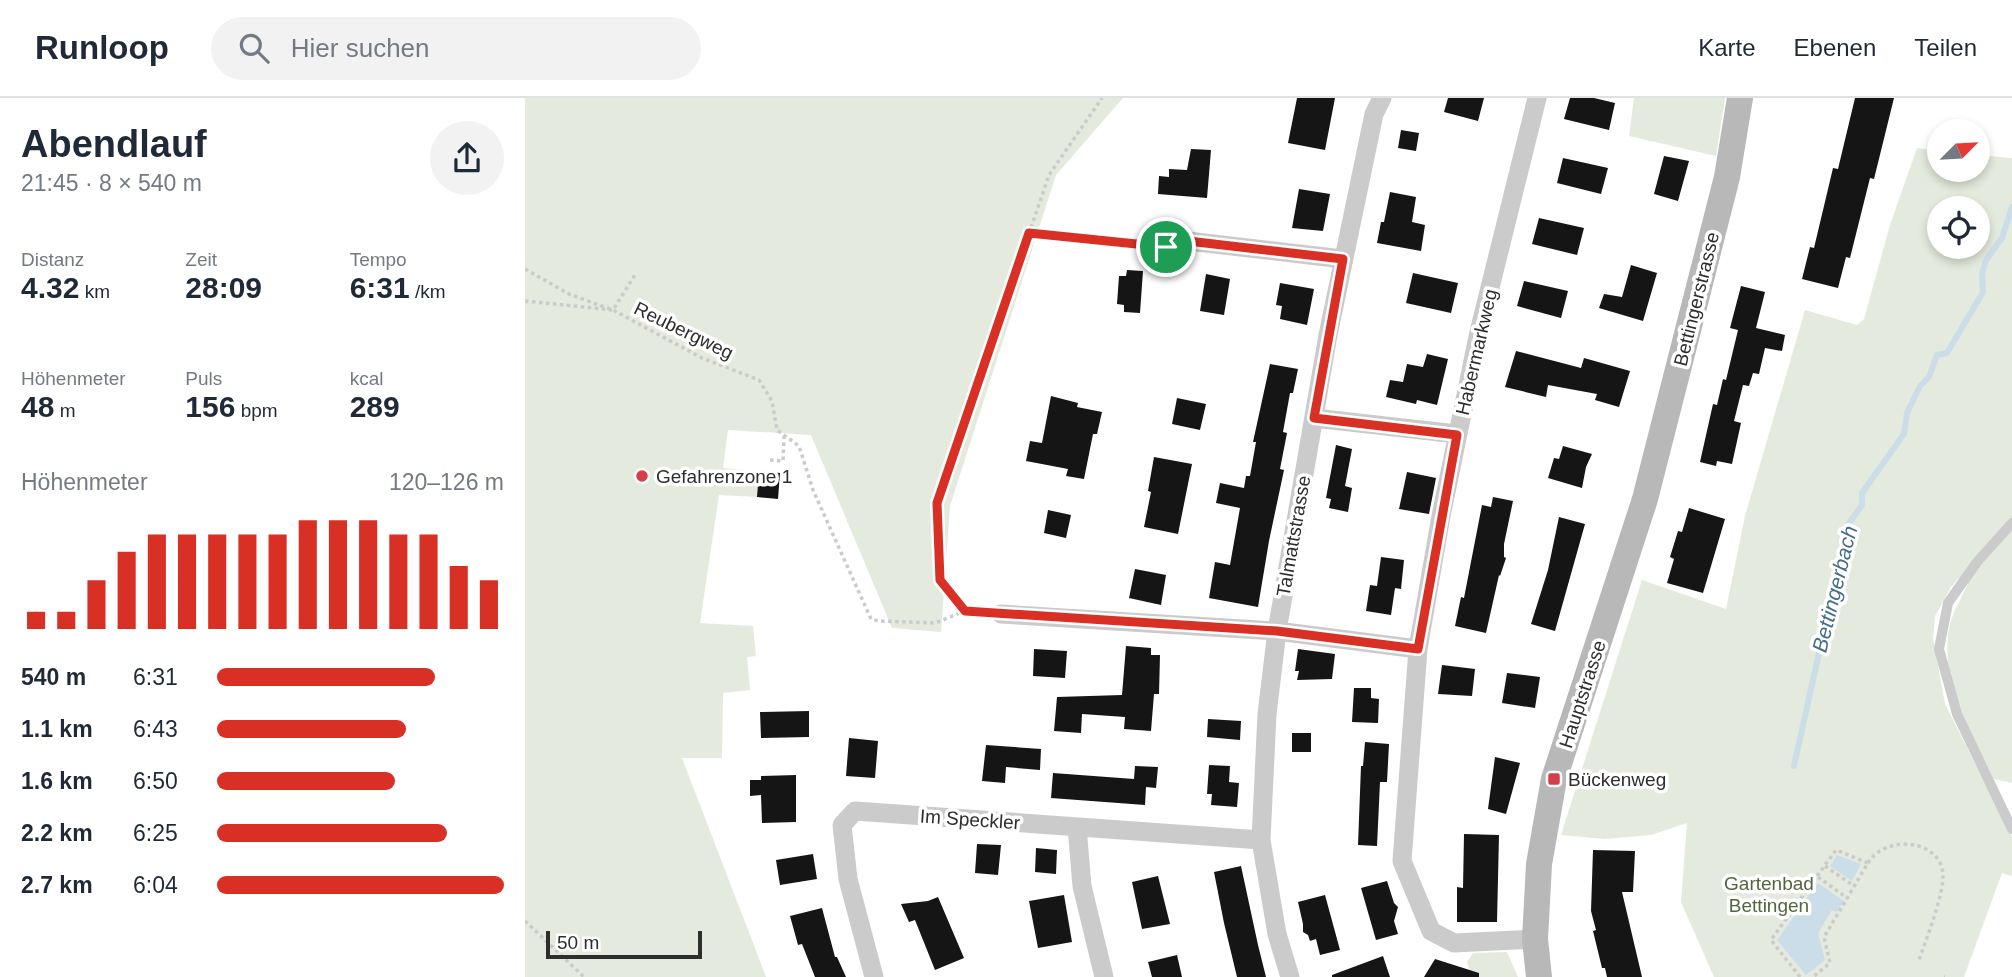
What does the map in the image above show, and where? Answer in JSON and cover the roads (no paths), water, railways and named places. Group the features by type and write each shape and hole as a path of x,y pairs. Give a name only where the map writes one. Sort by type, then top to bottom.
{"street":[{"name":"Talmattstrasse","path":"1290,977 1277,934 1261,840 1267,714 1277,631 1343,259 1374,114 1382,98"},
{"name":"Habermarkweg","path":"1418,649 1457,435 1479,332 1537,98"},
{"name":"Bettingerstrasse","path":"1645,499 1727,177 1741,98"},
{"path":"1166,247 1188,241 1343,259"},
{"path":"1314,418 1457,435"},
{"name":"Hauptstrasse","path":"1539,977 1535,939 1539,864 1554,779 1645,499"},
{"path":"1001,614 1277,631 1418,649 1402,861 1431,930 1454,943 1535,939"},
{"name":"Im Speckler","path":"874,977 846,866 842,825 855,810 1261,840"},
{"path":"1077,827 1082,887 1104,977"}],"lane":[{"path":"2012,523 1948,603 1939,649 1957,715 2012,828"}],"water":[{"path":"1837,855 1861,864 1852,881 1830,866"},
{"path":"1818,883 1844,901 1837,912 1832,910 1818,933 1825,960 1806,975 1777,940"}],"waterway":[{"name":"Bettingerbach","path":"1794,766 1847,526 1862,505 1862,493 1904,434 1907,413 1920,386 1929,377 1937,355 1947,353 1983,292 1982,273 1986,260 2002,238 2012,207"}],"place":[{"name":"Gefahrenzone 1","path":"642,476"},
{"name":"Bückenweg","path":"1554,779"}],"park label":[{"name":"Gartenbad Bettingen","path":"1769,894"}]}
